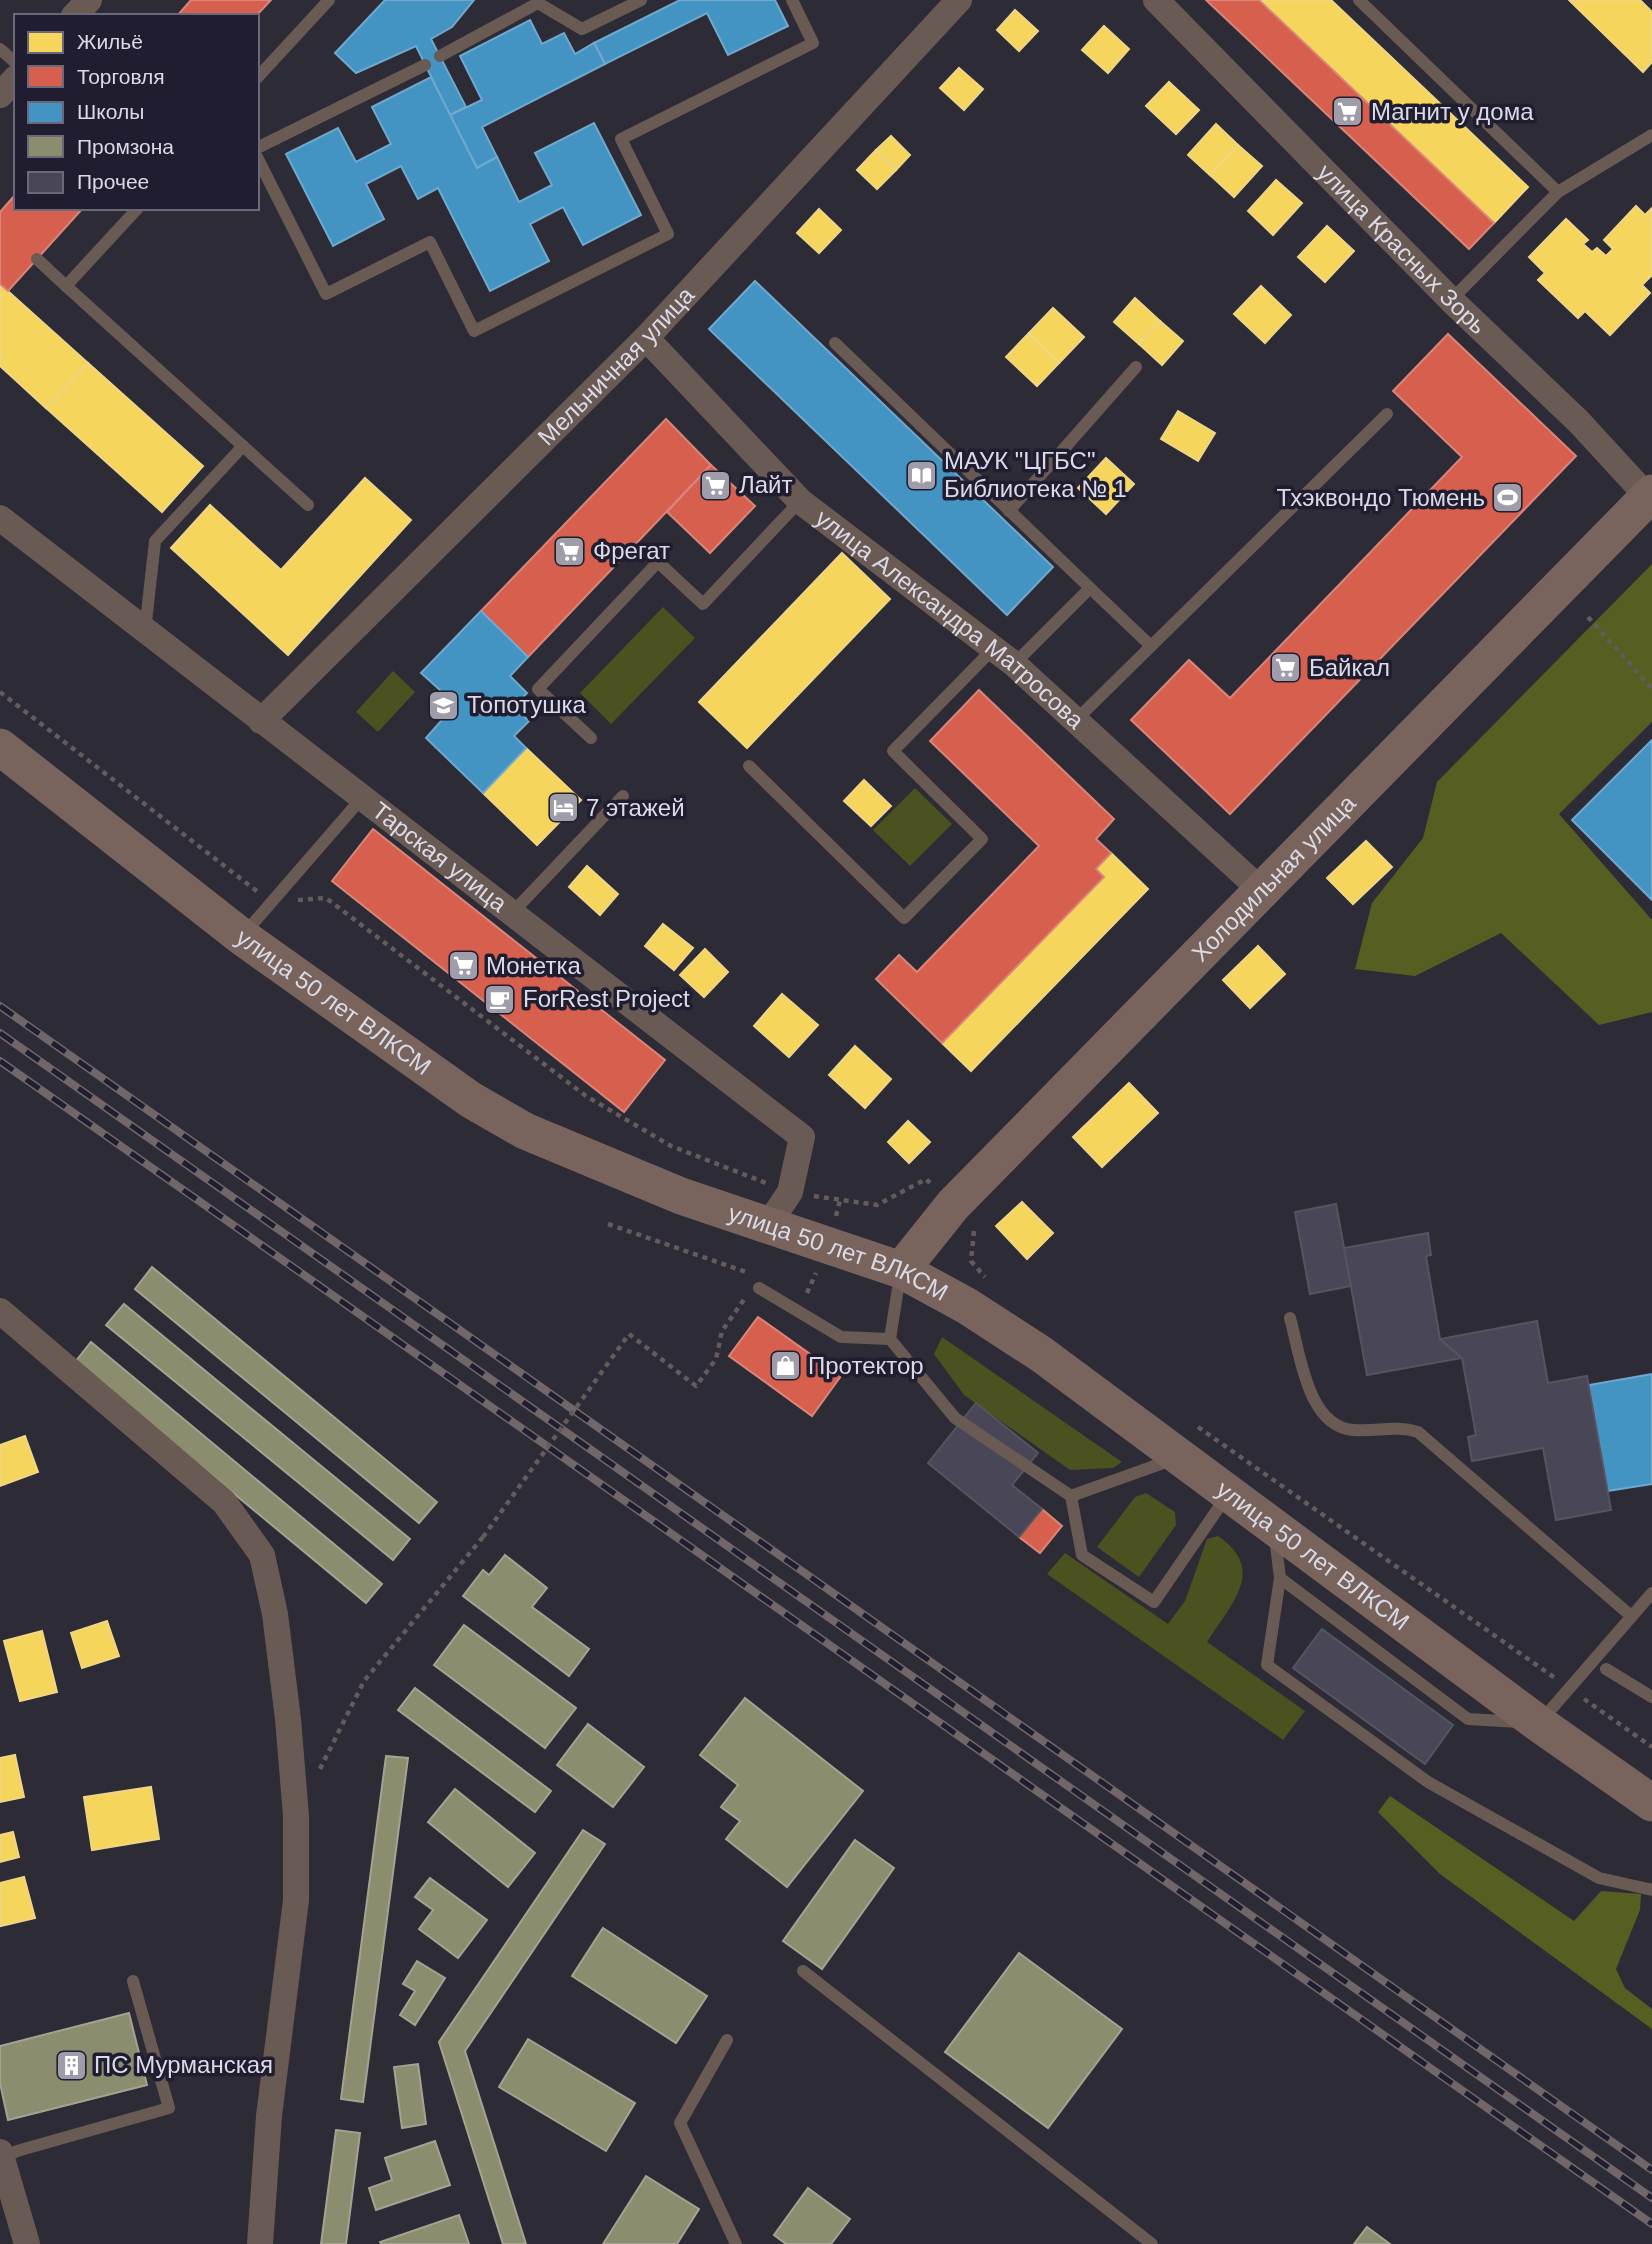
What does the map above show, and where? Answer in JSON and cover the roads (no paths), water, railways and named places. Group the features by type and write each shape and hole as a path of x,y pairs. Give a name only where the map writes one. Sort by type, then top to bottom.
{"street":[{"path":"76,14 89,0"},
{"name":"Мельничная улица","path":"261,722 646,338 959,0"},
{"name":"улица Красных Зорь","path":"1156,0 1451,300 1650,495"},
{"path":"0,95 14,80"},
{"name":"улица Александра Матросова","path":"646,338 800,500 1014,664 1262,892"},
{"name":"Холодильная улица","path":"901,1270 953,1205 1650,495"},
{"name":"Тарская улица","path":"0,517 261,722 802,1137 789,1192 768,1225"},
{"name":"улица 50 лет ВЛКСМ","path":"0,747 242,937 471,1100 525,1131 681,1196 901,1270 967,1306 1041,1354 1538,1723 1652,1803"},
{"path":"0,1311 224,1502 262,1555 275,1614 288,1719 296,1816 296,1900 269,2116 260,2244"},
{"path":"1,2157 27,2244"}],"lane":[{"path":"259,76 329,0"},
{"path":"440,56 538,1 582,29 641,0"},
{"path":"259,161 326,294 430,242 474,331 668,234 621,139 813,43 792,0"},
{"path":"1359,0 1558,192"},
{"path":"0,49 14,61"},
{"path":"259,147 425,65"},
{"path":"1451,300 1558,192 1652,135"},
{"path":"66,286 136,210"},
{"path":"37,259 308,505"},
{"path":"835,343 1151,646"},
{"path":"1009,511 1136,367"},
{"path":"1076,720 1387,414"},
{"path":"145,632 155,541 243,446"},
{"path":"591,738 538,689 658,562 703,604 800,500"},
{"path":"1014,664 1090,588"},
{"path":"749,766 904,918 982,839 893,751 993,649"},
{"path":"511,914 623,796"},
{"path":"242,937 361,799"},
{"path":"890,1339 901,1270"},
{"path":"754,1285 841,1337 890,1339 955,1418 1070,1496 1082,1555 1154,1601 1229,1492"},
{"path":"1290,1318 1315,1402 1329,1421 1351,1430 1400,1426 1418,1432 1630,1615"},
{"path":"1070,1496 1180,1456"},
{"path":"1274,1526 1280,1578 1267,1665 1428,1782 1599,1878 1652,1890"},
{"path":"1280,1578 1468,1719 1538,1723 1652,1593"},
{"path":"1606,1669 1652,1697"},
{"path":"803,1971 1152,2244"},
{"path":"1,2157 169,2108 133,1981"},
{"path":"727,2040 680,2123 736,2244"}],"railway":[{"path":"0,1006 1652,2170"},
{"path":"0,1033 1652,2198"},
{"path":"0,1061 1652,2224"}],"place":[{"name":"Магнит у дома","path":"1348,112"},
{"name":"МАУК \"ЦГБС\" Библиотека № 1","path":"921,475"},
{"name":"Лайт","path":"716,485"},
{"name":"Тхэквондо Тюмень","path":"1508,498"},
{"name":"Фрегат","path":"570,551"},
{"name":"Байкал","path":"1286,668"},
{"name":"Топотушка","path":"444,705"},
{"name":"7 этажей","path":"563,808"},
{"name":"Монетка","path":"463,966"},
{"name":"ForRest Project","path":"500,999"},
{"name":"Протектор","path":"785,1366"},
{"name":"ПС Мурманская","path":"71,2065"}]}
